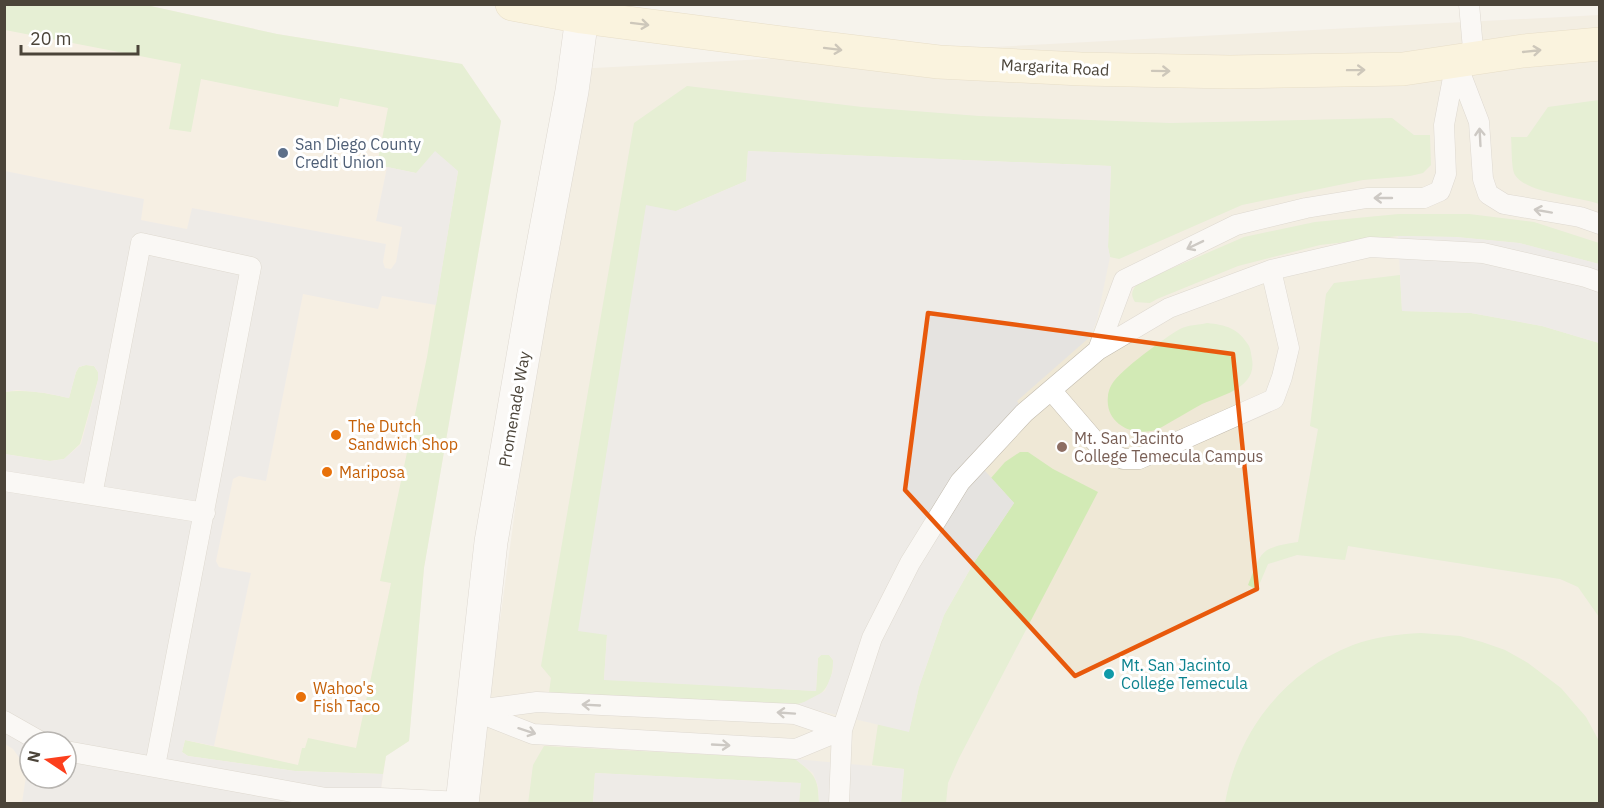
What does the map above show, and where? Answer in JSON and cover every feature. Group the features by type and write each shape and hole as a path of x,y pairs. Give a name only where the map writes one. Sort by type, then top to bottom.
{"main road":[{"name":"Margarita Road","path":"512,4 582,17 928,60 1114,70 1241,72 1403,69 1523,51 1599,44"}],"street":[{"name":"Promenade Way","path":"462,803 491,542 572,91 582,17"}],"lane":[{"path":"1098,350 1124,280 1236,225 1306,208 1367,198 1424,198 1440,191 1446,174 1444,125 1465,61 1469,4"},
{"path":"1465,61 1479,122 1483,179 1488,194 1504,204 1580,217 1599,224"},
{"path":"92,495 141,243 251,267 155,766"},
{"path":"839,804 842,730 872,638 910,563 960,482 1024,413 1098,350 1169,308 1271,270 1370,247 1482,252 1599,282"},
{"path":"1051,390 1100,447 1123,459 1139,459 1274,399 1289,348 1271,270"},
{"path":"4,481 205,513"},
{"path":"472,710 537,702 795,714 842,730"},
{"path":"472,710 533,734 796,749 842,730"},
{"path":"4,721 20,730"},
{"path":"78,752 326,798 380,798 462,803"}],"highlighted area":[{"path":"928,313 1233,354 1257,589 1075,676 905,490"}],"shaded area":[{"path":"5,5 146,5 277,34 462,64 501,121 424,568 409,741 386,756 379,803 5,804"},
{"name":"Mt. San Jacinto College Temecula Campus","path":"1599,15 1599,803 475,804 575,69"},
{"path":"435,151 458,171 436,305 382,296 378,309 303,294 266,481 239,476 233,479 216,561 219,567 251,573 214,746 185,740 182,752 188,756 295,771 383,774 379,803 22,803 24,790 78,790 78,730 18,730 18,756 5,744 4,454 50,461 64,459 81,444 98,380 98,372 94,366 79,367 69,398 17,390 5,392 5,171 144,199 141,220 187,229 192,208 386,244 383,262 385,268 391,269 396,262 402,227 376,221 387,167 416,173"},
{"path":"748,151 1111,166 1108,247 1110,257 1097,320 1091,336 1017,401 1024,413 978,463 1014,503 973,564 944,615 919,687 909,732 795,705 825,691 833,671 833,660 829,655 821,655 818,658 816,691 604,680 607,635 578,631 646,205 676,211 746,181"},
{"path":"1398,236 1456,237 1519,243 1599,264 1599,343 1542,326 1471,313 1402,311"},
{"path":"795,759 904,769 901,803 819,803 818,786 813,773"},
{"path":"595,773 801,783 799,803 593,803"}],"green space":[{"path":"4,5 146,5 277,34 462,64 501,121 424,568 409,741 386,756 383,774 295,771 188,756 182,752 185,740 298,765 302,748 305,748 308,738 356,748 391,583 380,581 427,357 458,171 416,173 377,165 388,108 340,98 338,107 201,79 191,132 169,129 181,64 5,30"},
{"path":"687,86 862,107 979,116 1170,123 1392,118 1414,135 1430,135 1431,165 1423,173 1410,176 1363,180 1242,205 1119,259 1110,257 1108,247 1111,166 748,151 746,181 676,211 607,635 604,679 816,691 818,658 821,655 829,655 833,660 831,678 828,685 818,695 795,705 549,693 551,678 541,666 634,123"},
{"path":"1599,100 1599,204 1541,190 1521,181 1515,175 1511,137 1527,137 1548,107"},
{"path":"1399,214 1469,214 1534,222 1599,243 1599,264 1519,243 1456,237 1398,236 1320,245 1238,266 1150,303 1135,302 1132,294 1138,283 1244,237 1315,222"},
{"path":"1400,275 1402,311 1471,313 1542,326 1599,343 1599,617 1578,587 1560,579 1348,546 1345,560 1297,555 1268,564 1257,590 1248,585 1264,553 1276,546 1298,542 1318,429 1310,426 1326,294 1334,283"},
{"path":"1207,323 1236,331 1249,346 1252,369 1244,384 1153,431 1134,431 1117,422 1108,406 1108,396 1117,378 1144,354 1180,329"},
{"path":"94,366 98,372 98,380 80,444 64,459 50,461 5,454 4,392 36,392 69,398 76,372 79,367"},
{"path":"1020,452 1028,452 1053,469 1098,492 959,758 948,783 946,803 901,803 904,769 872,765 878,724 909,731 919,687 944,615 973,564 1014,503 991,478 1005,462"},
{"path":"1421,633 1460,636 1505,650 1528,663 1561,688 1586,717 1599,741 1599,803 1225,803 1231,777 1253,728 1286,688 1306,671 1353,645 1386,636"},
{"path":"544,746 795,759 814,777 818,787 819,803 799,803 800,783 595,773 593,803 528,804 533,765"}],"place":[{"name":"San Diego County Credit Union","path":"283,153"},
{"name":"The Dutch Sandwich Shop","path":"336,435"},
{"name":"Mt. San Jacinto College Temecula Campus","path":"1062,447"},
{"name":"Mariposa","path":"327,472"},
{"name":"Mt. San Jacinto College Temecula","path":"1109,674"},
{"name":"Wahoo's Fish Taco","path":"301,697"}]}
